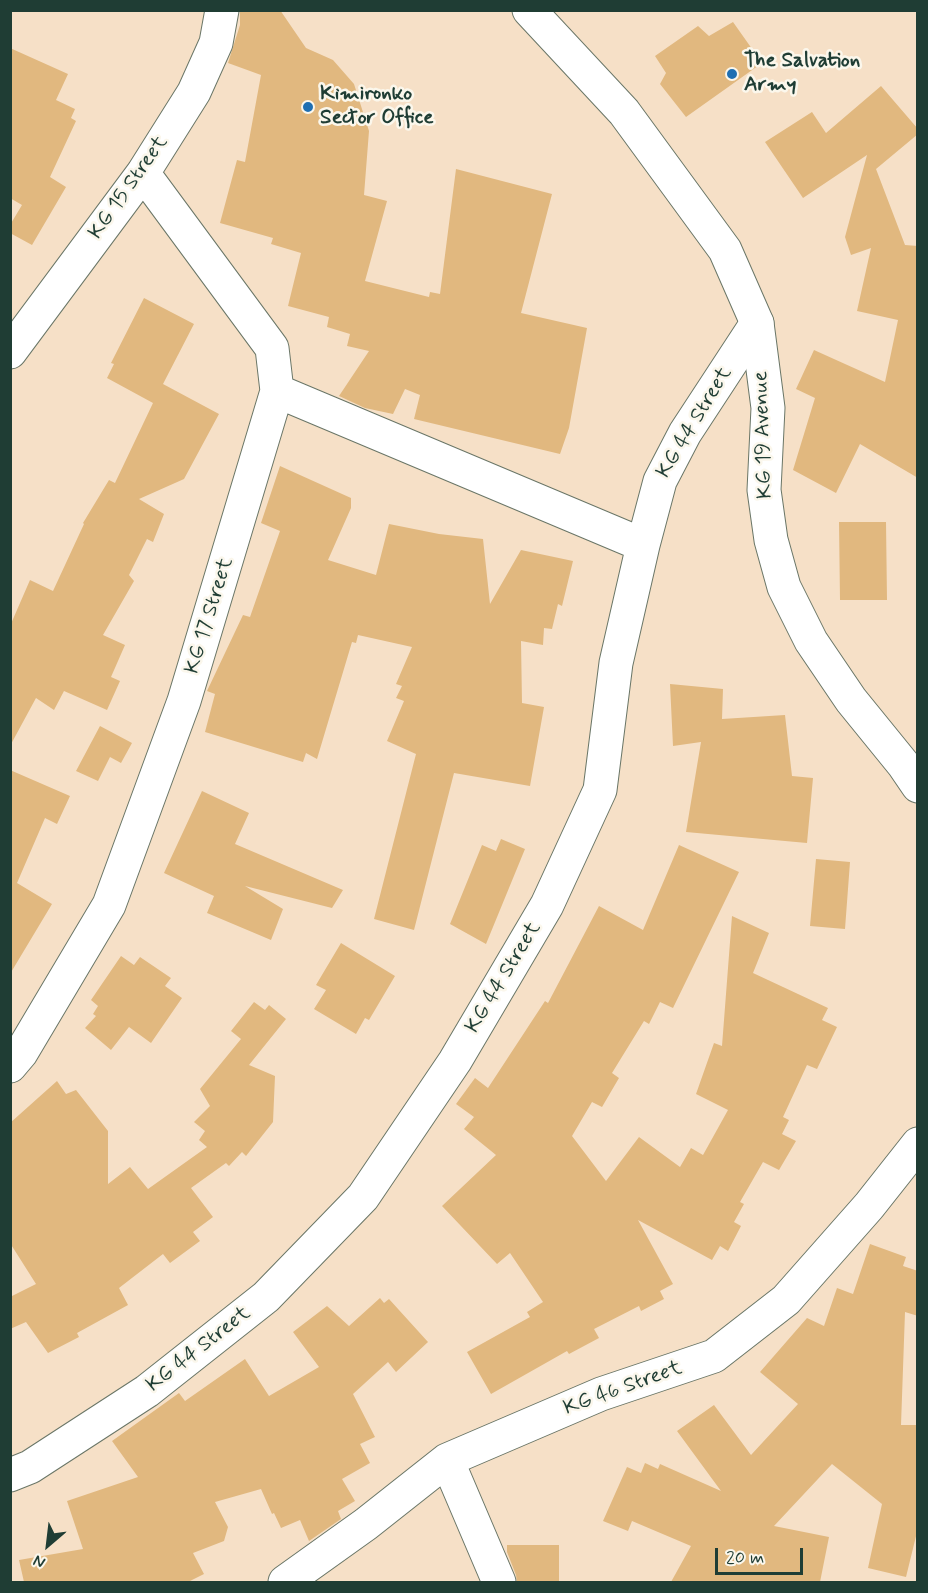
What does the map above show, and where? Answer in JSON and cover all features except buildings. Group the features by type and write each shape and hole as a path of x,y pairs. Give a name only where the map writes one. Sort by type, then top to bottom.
{"street":[{"name":"KG 15 Street","path":"10,352 143,173 194,92 216,43 222,10"},
{"name":"KG 19 Avenue","path":"529,10 624,112 726,249 757,323 768,408 764,490 771,540 784,587 811,642 851,700 918,786"},
{"name":"KG 17 Street","path":"10,1066 21,1053 109,905 184,701 277,391 272,348 143,173"},
{"name":"KG 44 Street","path":"10,1475 30,1467 147,1391 266,1297 363,1197 455,1061 548,905 600,790 616,663 660,481 686,433 757,323"},
{"path":"277,391 643,545"},
{"name":"KG 46 Street","path":"285,1582 366,1524 447,1460 601,1394 714,1356 786,1300 869,1206 918,1144"},
{"path":"447,1460 499,1582"}],"place":[{"name":"The Salvation Army","path":"732,74"},
{"name":"Kimironko Sector Office","path":"308,107"}]}
